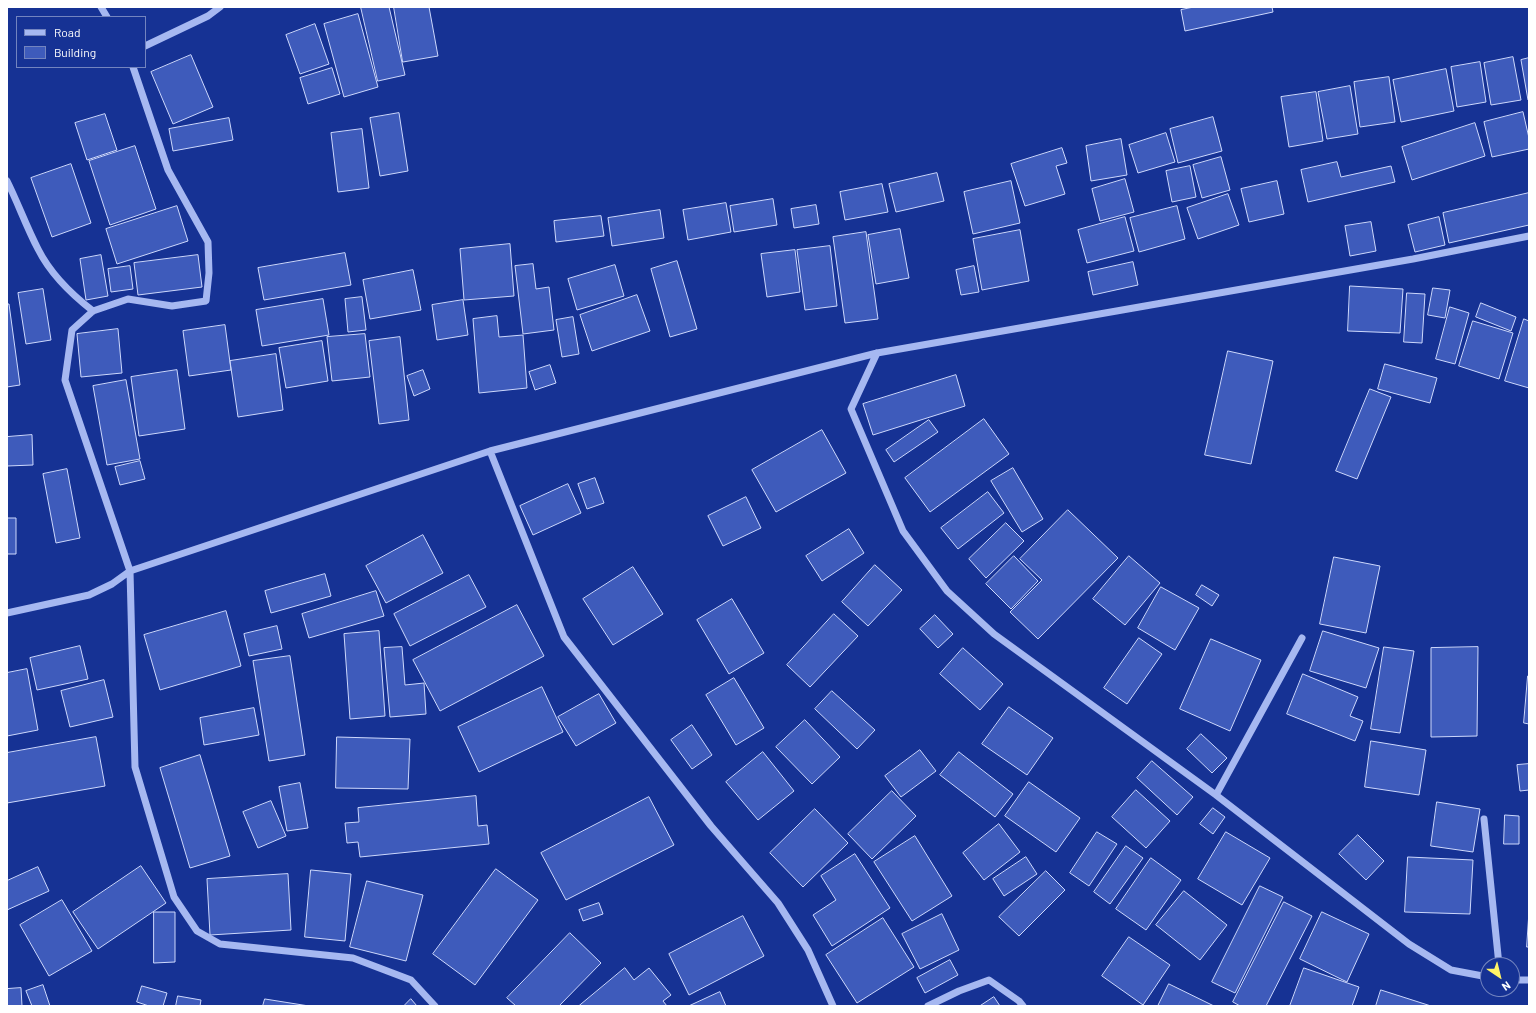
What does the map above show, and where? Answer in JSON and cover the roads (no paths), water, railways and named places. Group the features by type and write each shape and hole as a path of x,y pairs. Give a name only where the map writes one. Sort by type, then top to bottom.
{"street":[{"path":"101,7 106,16"},
{"path":"146,46 208,16 220,7"},
{"path":"133,68 168,170 208,242 209,273 206,301 172,306 128,299 93,311 72,330 65,380 130,571 135,767 174,897 197,931 220,944 353,958 411,980 435,1006"},
{"path":"7,181 38,250 57,277 75,298 93,311"},
{"path":"7,612 89,594 112,584 130,571 490,451 877,353 1413,259 1529,236"},
{"path":"877,353 851,409 903,531 947,591 994,634 1216,795 1409,944 1451,970 1480,975"},
{"path":"490,451 564,637 711,826 778,904 808,950 833,1006"},
{"path":"1216,795 1302,638"},
{"path":"1484,819 1498,957"},
{"path":"928,1006 959,991 989,980 1019,1001 1023,1006"}]}
